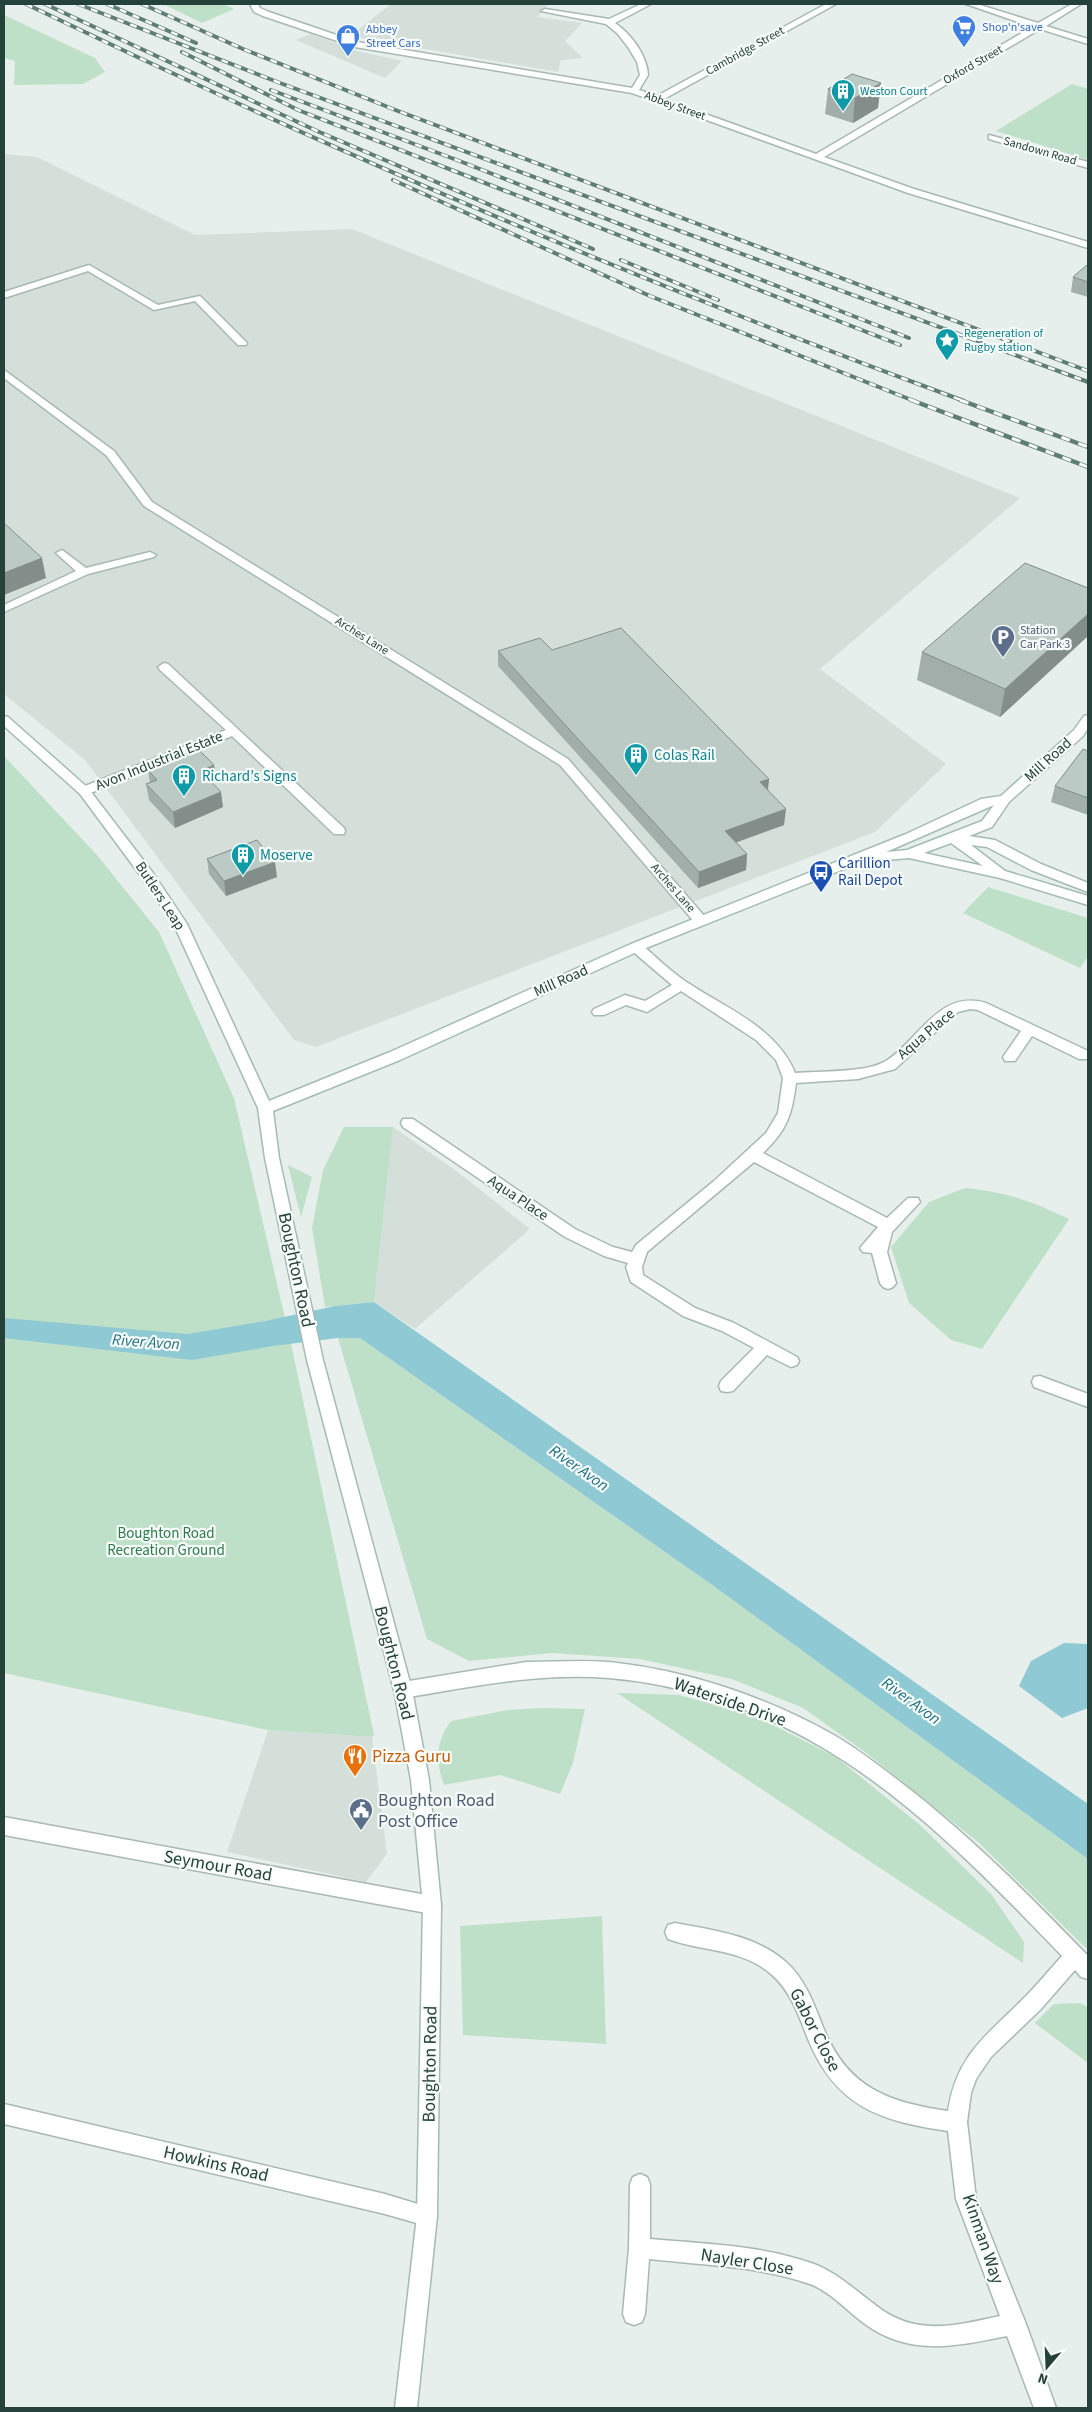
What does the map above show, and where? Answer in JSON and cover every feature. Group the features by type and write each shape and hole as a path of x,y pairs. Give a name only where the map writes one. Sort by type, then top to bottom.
{"street":[{"name":"Abbey Street","path":"254,4 257,10 266,14 355,44 634,91 911,191 1088,245"},
{"path":"610,22 647,4"},
{"name":"Cambridge Street","path":"658,99 832,4"},
{"path":"970,4 1088,42"},
{"name":"Oxford Street","path":"817,157 1077,4"},
{"path":"545,11 610,22 626,38 643,64 644,74 634,91"},
{"name":"Sandown Road","path":"992,137 1088,165"},
{"path":"4,295 89,268 157,308 196,298 242,343"},
{"name":"Arches Lane","path":"4,373 110,453 148,504 564,762 701,921"},
{"path":"62,552 84,572"},
{"path":"4,609 84,572 150,555"},
{"name":"Avon Industrial Estate","path":"164,666 339,831"},
{"name":"Mill Road","path":"986,824 1005,799 1079,733 1088,719"},
{"name":"Butlers Leap","path":"4,720 84,792 148,876 180,924 265,1108"},
{"name":"Avon Industrial Estate","path":"84,792 234,732"},
{"name":"Mill Road","path":"265,1108 395,1056 636,947 903,840 946,822 985,802 1005,799"},
{"path":"946,822 953,838 1002,874"},
{"path":"909,854 986,824 990,843"},
{"path":"903,840 953,838 990,843 1036,867 1088,888"},
{"path":"909,854 1002,874 1088,901"},
{"name":"Mill Road","path":"858,858 909,854"},
{"path":"636,947 681,984 761,1036 782,1058 790,1078 785,1113 771,1136 718,1185 641,1248 634,1267 636,1278 654,1292 689,1312 728,1327 791,1361"},
{"path":"599,1012 625,1000 647,1007 681,984"},
{"name":"Aqua Place","path":"790,1078 858,1074 890,1065 953,1008 970,1004 981,1006 1084,1055"},
{"path":"1010,1057 1030,1029"},
{"name":"Boughton Road","path":"265,1108 272,1158 315,1360 402,1690 420,1780 432,1905 427,2216 406,2408"},
{"name":"Aqua Place","path":"408,1123 570,1233 608,1252 636,1259"},
{"path":"752,1154 887,1228"},
{"path":"868,1248 913,1202"},
{"path":"887,1228 879,1252 888,1283"},
{"path":"727,1386 764,1348"},
{"path":"1040,1382 1088,1401"},
{"name":"Waterside Drive","path":"402,1690 526,1670 609,1670 689,1684 768,1711 826,1740 872,1770 979,1860 1082,1962"},
{"name":"Seymour Road","path":"4,1826 432,1905"},
{"name":"Gabor Close","path":"675,1932 726,1942 750,1950 788,1979 803,2003 828,2062 842,2081 865,2098 887,2109 957,2122"},
{"name":"Kinman Way","path":"1045,2408 1015,2324 966,2200 957,2122 961,2093 968,2073 984,2050 1034,2002 1082,1962"},
{"name":"Howkins Road","path":"4,2114 385,2204 427,2216"},
{"path":"634,2314 639,2248 640,2184"},
{"name":"Nayler Close","path":"639,2248 782,2264 816,2276 844,2293 883,2324 920,2339 950,2337 1015,2324"}],"shaded area":[{"path":"391,4 549,4 537,17 582,23 565,41 583,58 561,60 558,72 350,36"},
{"path":"310,34 357,51 402,61 385,78 296,40"},
{"path":"4,154 37,157 195,235 352,229 1020,498 820,669 946,764 875,832 316,1047 294,1040 85,760 4,694"},
{"path":"393,1127 455,1170 530,1229 415,1329 374,1302"},
{"path":"268,1730 372,1737 387,1854 366,1882 227,1852"}],"green space":[{"path":"163,4 223,4 234,9 202,23"},
{"path":"4,15 95,58 105,72 83,84 14,85 15,61 4,58"},
{"path":"1072,84 1088,89 1088,160 996,131"},
{"name":"Boughton Road Recreation Ground","path":"4,756 97,855 159,932 234,1098 291,1344 374,1735 372,1737 268,1730 4,1673"},
{"path":"988,887 1088,918 1088,956 1080,968 963,913"},
{"path":"344,1127 393,1127 374,1302 325,1307 312,1228 323,1170"},
{"path":"288,1165 312,1177 301,1217"},
{"path":"965,1188 1018,1198 1069,1219 982,1349 951,1340 909,1303 891,1247 929,1202"},
{"path":"338,1338 360,1338 715,1587 1088,1859 1088,1950 978,1842 865,1752 803,1708 732,1679 640,1659 552,1653 469,1661 427,1639"},
{"path":"617,1693 679,1695 755,1716 836,1757 920,1825 991,1894 1024,1942 1023,1963"},
{"path":"540,1708 585,1709 573,1763 560,1794 500,1775 444,1785 438,1759 442,1736 451,1721 508,1710"},
{"path":"602,1916 606,2044 463,2035 460,1926"},
{"path":"1080,2003 1088,2007 1088,2063 1035,2023 1054,2004"}],"water":[{"name":"River Avon","path":"374,1302 1088,1804 1088,1859 715,1587 360,1338 338,1338 273,1346 192,1360 4,1338 4,1318 188,1334 265,1321 335,1306"},
{"path":"1064,1643 1088,1644 1088,1708 1062,1718 1019,1686 1031,1661"}],"building":[{"path":"852,74 881,83 855,98 828,89"},
{"path":"1088,264 1088,282 1073,277"},
{"path":"4,523 42,558 4,573"},
{"name":"Station Car Park 3","path":"1025,563 1088,588 1088,614 1005,689 922,652"},
{"name":"Colas Rail","path":"621,628 769,779 760,782 786,809 725,831 747,854 699,872 498,651 540,638 552,650"},
{"path":"198,749 214,765 201,771 221,792 173,812 146,784 157,780 148,770"},
{"path":"1083,749 1088,751 1088,798 1055,786"},
{"path":"257,840 275,862 224,881 207,859"}],"railway":[{"path":"26,4 257,112 490,214 726,310 964,401"},
{"path":"45,4 317,131 593,249"},
{"path":"78,4 280,83 1088,382"},
{"path":"107,4 196,43"},
{"path":"142,4 243,49 398,111 1088,371"},
{"path":"182,52 298,110 900,345"},
{"path":"271,90 462,162 909,338"},
{"path":"393,180 650,296 914,401"},
{"path":"621,260 718,300"},
{"path":"911,400 1088,467"},
{"path":"960,400 1088,447"}],"place":[{"name":"Shop'n'save","path":"964,48"},
{"name":"Abbey Street Cars","path":"348,57"},
{"name":"Weston Court","path":"843,112"},
{"name":"Regeneration of Rugby station","path":"947,361"},
{"name":"Station Car Park 3","path":"1003,658"},
{"name":"Colas Rail","path":"636,776"},
{"name":"Richard’s Signs","path":"184,797"},
{"name":"Moserve","path":"243,876"},
{"name":"Carillion Rail Depot","path":"821,893"},
{"name":"Pizza Guru","path":"355,1777"},
{"name":"Boughton Road Post Office","path":"361,1831"}]}
